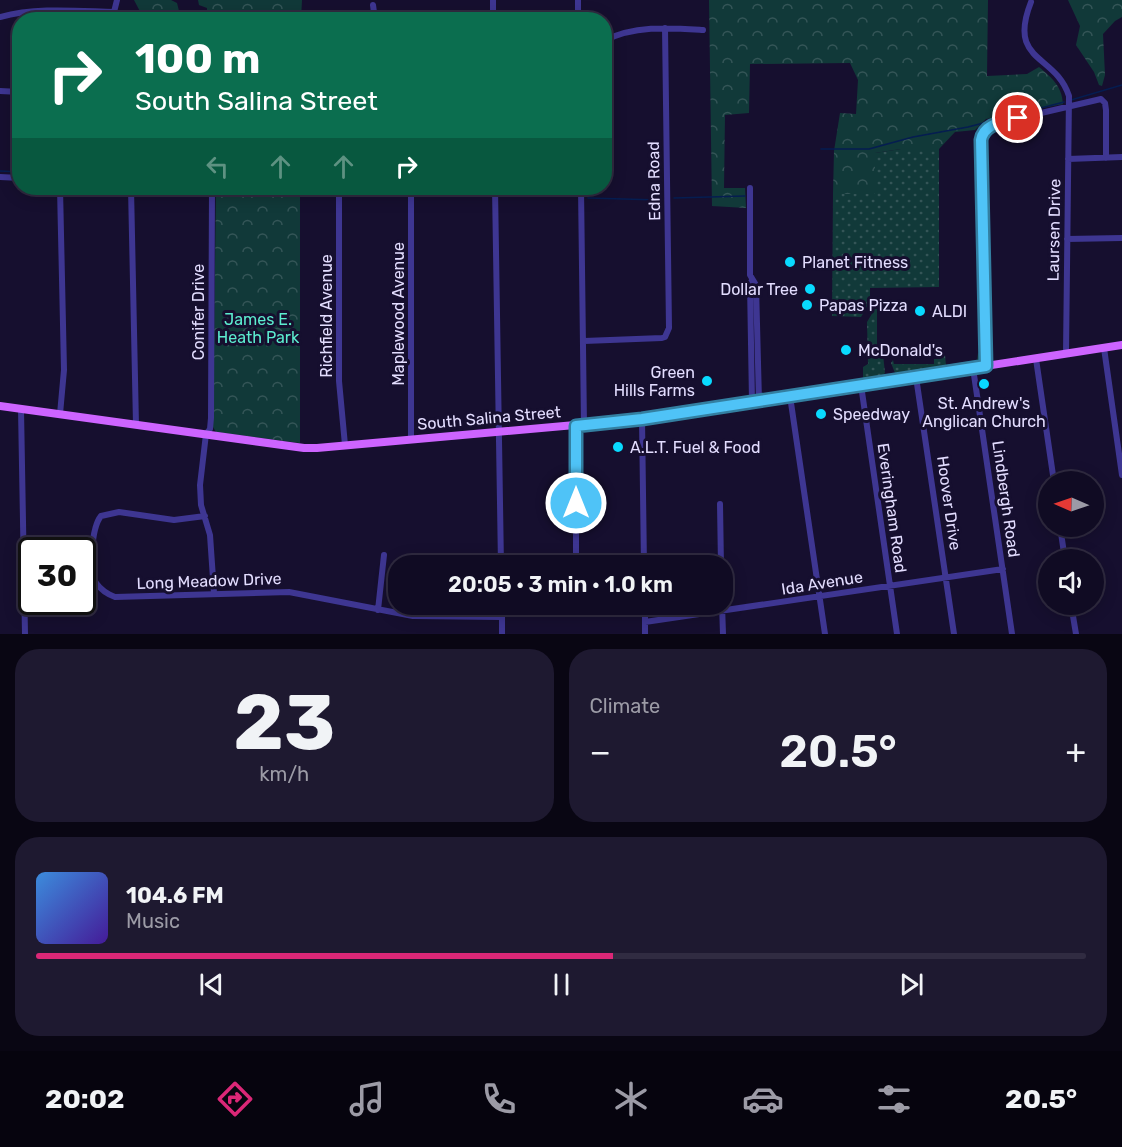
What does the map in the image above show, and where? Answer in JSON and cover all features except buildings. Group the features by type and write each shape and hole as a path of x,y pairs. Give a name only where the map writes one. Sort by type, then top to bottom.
{"main road":[{"name":"South Salina Street","path":"0,406 304,448 642,419 1122,345"}],"street":[{"name":"Laursen Drive","path":"1033,1 1026,14 1024,29 1028,49 1059,77 1069,96 1066,354"},
{"path":"373,5 374,12"},
{"path":"612,38 624,33 665,28 704,30"},
{"name":"Edna Road","path":"584,341 662,338 667,334 670,314 665,28"},
{"path":"986,366 982,133 994,124 1096,99 1104,101 1106,158"},
{"path":"1068,159 1122,157"},
{"path":"750,188 750,275 756,287 756,402"},
{"path":"60,195 64,370 60,414"},
{"path":"131,195 136,425"},
{"name":"Conifer Drive","path":"212,195 211,418 210,429 206,434 200,485 201,505 210,535 214,593"},
{"name":"Richfield Avenue","path":"339,195 339,370 345,445"},
{"name":"Maplewood Avenue","path":"411,195 411,440"},
{"path":"495,195 501,555"},
{"path":"576,555 584,341 581,195"},
{"path":"1067,239 1122,238"},
{"path":"1104,348 1122,476"},
{"path":"1036,358 1052,471"},
{"name":"Lindbergh Road","path":"973,368 1012,634"},
{"name":"Hoover Drive","path":"916,377 954,634"},
{"name":"Everingham Road","path":"861,386 897,634"},
{"path":"790,396 825,634"},
{"path":"21,409 25,634"},
{"path":"642,419 645,555"},
{"path":"720,504 721,555"},
{"name":"Long Meadow Drive","path":"205,516 174,520 119,512 101,516 95,525 92,569 94,579 106,593 115,597 289,592 413,616 502,617"},
{"path":"378,610 384,555"},
{"name":"Ida Avenue","path":"733,607 1003,568"},
{"path":"645,615 645,634"},
{"name":"Ida Avenue","path":"645,622 684,615"},
{"path":"722,615 723,634"},
{"path":"1073,615 1076,634"},
{"path":"502,617 502,634"}],"green space":[{"path":"134,0 171,0 177,3 179,12 140,12"},
{"path":"198,0 302,0 301,12 207,12 207,8 199,5"},
{"path":"709,0 988,0 987,76 1027,74 1039,67 1058,87 1063,104 986,119 975,130 955,132 939,149 901,149 875,153 875,194 833,194 834,151 840,113 856,114 858,80 850,63 750,64 749,113 725,115 724,188 745,188 746,208 712,206"},
{"path":"1068,0 1122,0 1122,17 1103,34 1105,75 1102,86 1099,85 1094,72 1076,45 1080,26"},
{"path":"901,149 939,149 939,287 870,288 870,302 861,317 832,316 833,194 875,194 875,153"},
{"name":"James E. Heath Park","path":"216,195 300,195 300,443 216,432 213,427"},
{"path":"879,302 882,308 877,309 877,345 882,345 885,373 863,378 863,367 868,364 867,322"},
{"path":"978,353 982,354 982,358 978,361 895,373 891,363 893,360 894,364 934,364 934,359 940,359 940,356 945,355 946,365 977,360"}],"waterway":[{"path":"1071,100 1122,85"},
{"path":"821,149 869,149 913,137 968,127 1064,102"},
{"path":"0,171 12,172"},
{"path":"548,195 572,196"},
{"path":"674,198 745,196"},
{"path":"588,198 659,200"}],"place":[{"name":"Planet Fitness","path":"790,262"},
{"name":"Dollar Tree","path":"810,289"},
{"name":"Papas Pizza","path":"807,305"},
{"name":"ALDI","path":"920,311"},
{"name":"McDonald's","path":"846,350"},
{"name":"Green Hills Farms","path":"707,381"},
{"name":"St. Andrew's Anglican Church","path":"984,384"},
{"name":"Speedway","path":"821,414"},
{"name":"A.L.T. Fuel & Food","path":"618,447"}],"route":[{"path":"576,503 576,426 642,419 986,366 986,279 981,140 982,133 994,124 1018,118"}]}
